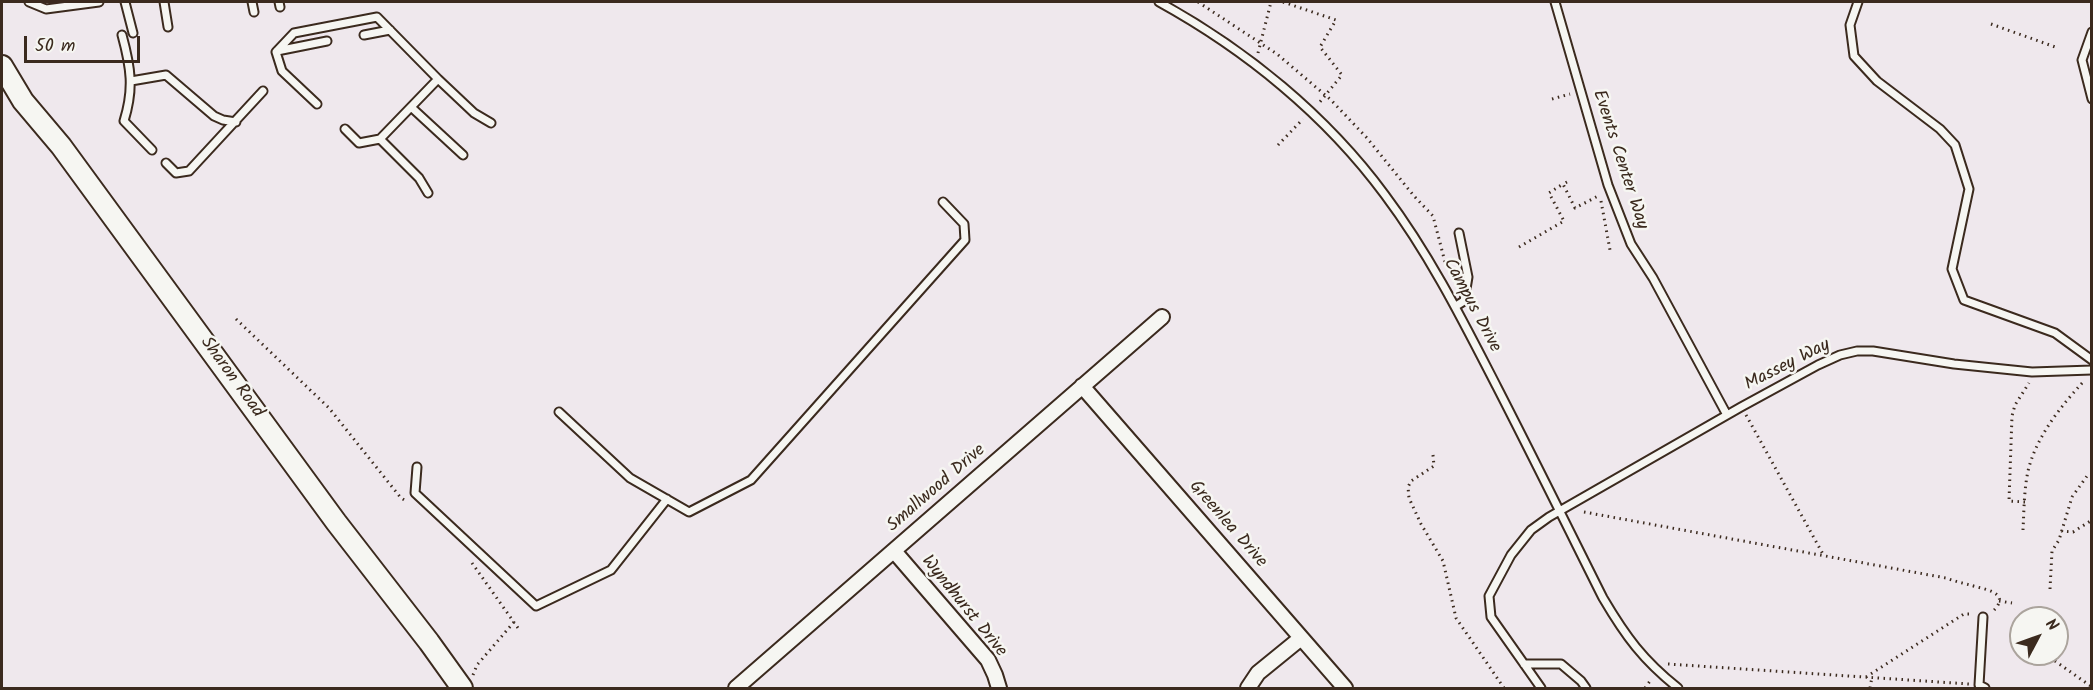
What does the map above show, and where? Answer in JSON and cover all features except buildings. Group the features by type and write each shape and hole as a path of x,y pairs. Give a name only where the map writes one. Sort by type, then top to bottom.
{"street":[{"name":"Sharon Road","path":"2,66 24,101 61,146 336,522 462,688"},
{"name":"Smallwood Drive","path":"736,688 1162,317"},
{"name":"Greenlea Drive","path":"1082,386 1345,688"},
{"name":"Wyndhurst Drive","path":"894,551 988,660 999,688"},
{"path":"1248,688 1258,673 1301,639"},
{"path":"753,688 754,673"}],"lane":[{"path":"29,2 46,9 99,2"},
{"path":"125,2 133,33"},
{"path":"164,2 168,27"},
{"path":"252,2 254,12"},
{"name":"Campus Drive","path":"1159,2 1214,35 1284,87 1336,137 1385,194 1420,244 1455,306 1623,633 1640,654 1678,688"},
{"name":"Events Center Way","path":"1555,2 1608,185 1631,244 1653,278 1727,415"},
{"path":"1858,2 1850,26 1854,56 1877,81 1940,129 1955,145 1969,189 1952,268 1964,300 2055,333 2091,360"},
{"path":"276,52 294,33 377,17 474,113 491,123"},
{"path":"364,35 390,30"},
{"path":"2091,32 2082,60 2091,99"},
{"path":"123,35 130,64 131,81 130,103 124,121 152,150"},
{"path":"276,52 327,41"},
{"path":"276,52 282,70 317,104"},
{"path":"131,81 166,75 214,116 236,122"},
{"path":"345,129 359,143 380,139 438,79"},
{"path":"166,164 176,173 189,171 263,91"},
{"path":"411,107 462,155"},
{"path":"380,139 419,178 428,193"},
{"path":"559,412 630,478 689,512 751,480 965,240 964,224 943,202"},
{"path":"1455,306 1464,301 1468,277 1459,233"},
{"name":"Massey Way","path":"1541,688 1491,617 1489,596 1511,555 1531,530 1727,415 1818,365 1839,355 1857,351 1873,351 1954,364 2032,372 2091,370"},
{"path":"417,467 415,493 536,606 611,570 667,499"},
{"path":"1982,687 1983,617"},
{"path":"1524,664 1560,664 1586,688"}],"path":[{"path":"1198,2 1277,54 1325,94 1367,138 1433,216 1445,262"},
{"path":"1258,53 1271,2"},
{"path":"1282,2 1336,20 1320,47 1342,75 1319,103"},
{"path":"1991,24 2058,48"},
{"path":"1552,99 1580,92"},
{"path":"1278,145 1303,119"},
{"path":"1519,247 1564,221 1549,193 1567,182"},
{"path":"1563,184 1575,208 1600,195"},
{"path":"1599,190 1610,250"},
{"path":"236,319 329,408 401,498 408,502"},
{"path":"2025,502 2009,501 2009,480 2012,416 2015,405 2030,381"},
{"path":"2023,530 2028,473 2033,453 2064,405 2085,381"},
{"path":"1745,414 1824,556"},
{"path":"1433,455 1434,466 1411,481 1408,487 1409,498 1420,524 1443,561 1456,618 1504,688"},
{"path":"2050,589 2052,550 2061,531 2072,496 2087,476"},
{"path":"1584,512 1946,578 1988,589 1997,595 1999,601 1996,608 1983,617 1964,615 1866,677"},
{"path":"2061,531 2073,532 2091,520"},
{"path":"471,561 518,628"},
{"path":"1999,601 2012,603"},
{"path":"477,665 514,622"},
{"path":"1666,663 1982,687"},
{"path":"2062,666 2091,687"},
{"path":"1870,688 1872,677"},
{"path":"1645,688 1650,681"}]}
